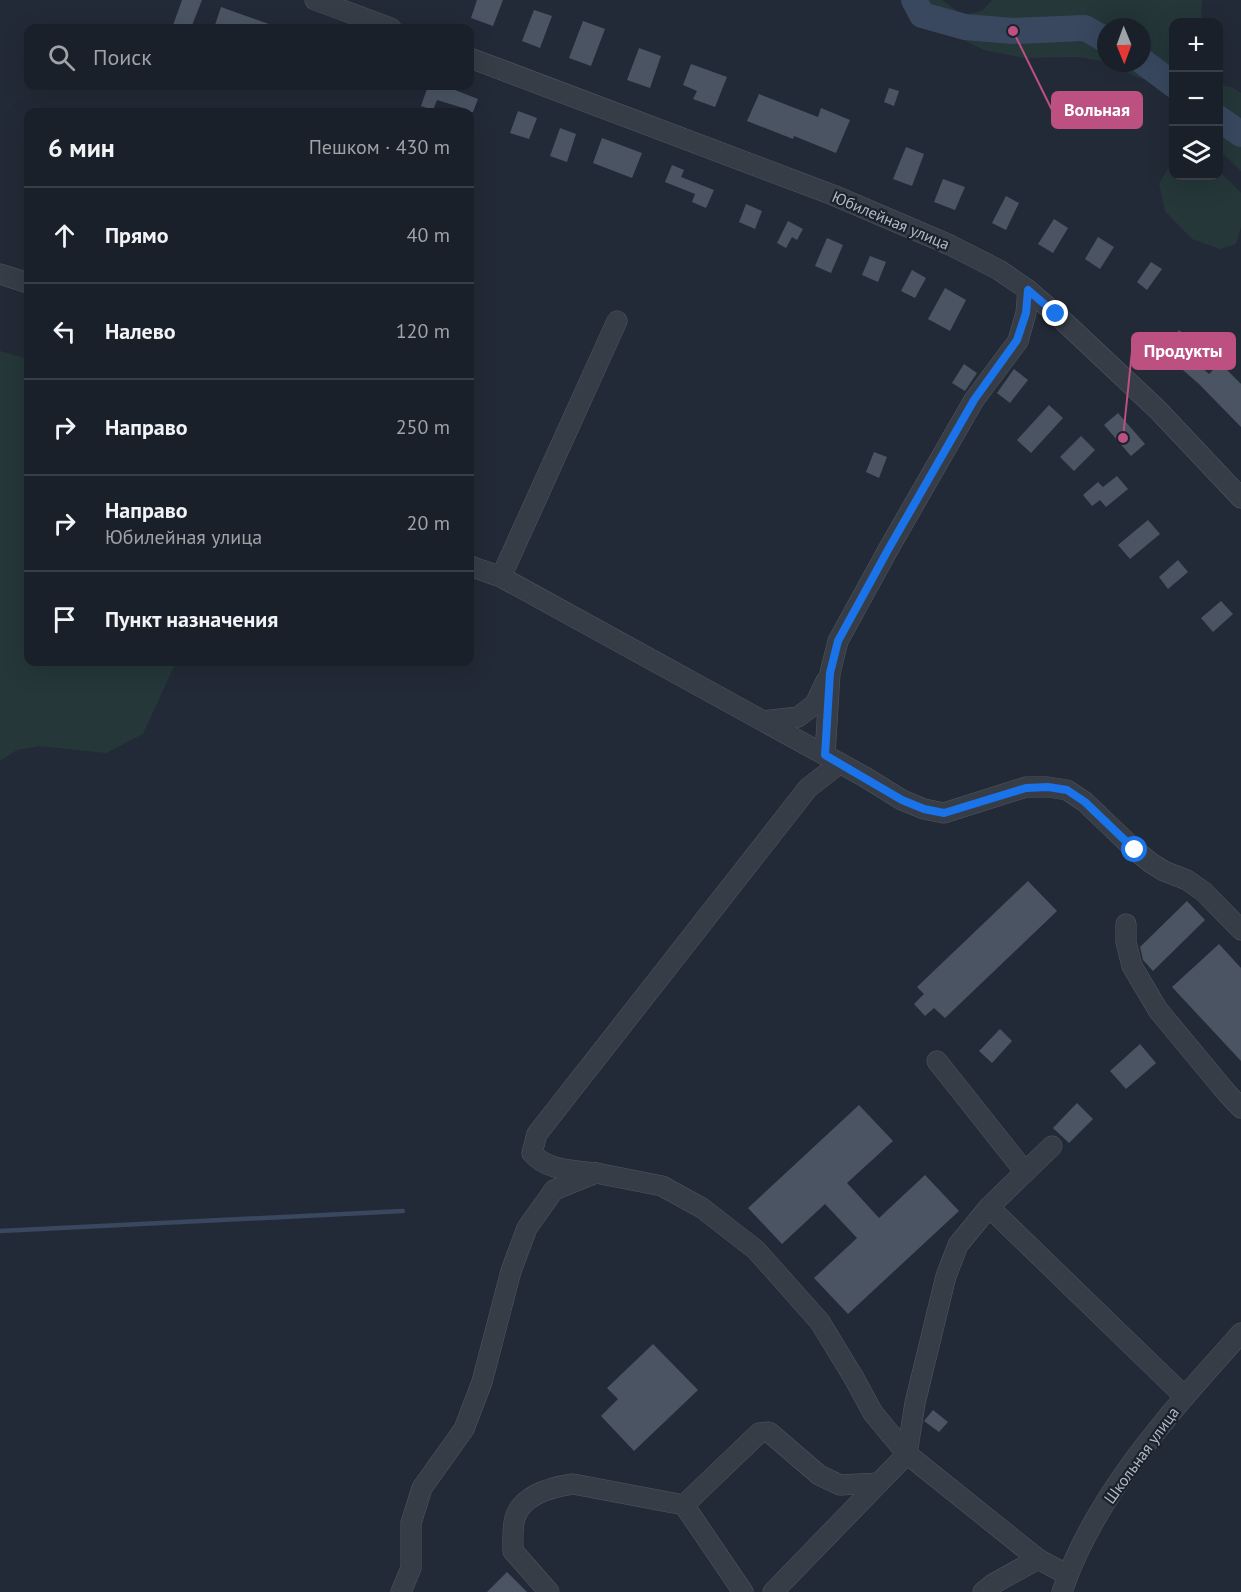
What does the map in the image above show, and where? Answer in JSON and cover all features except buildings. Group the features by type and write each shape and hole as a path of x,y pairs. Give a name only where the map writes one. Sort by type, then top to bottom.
{"street":[{"path":"315,0 380,24"},
{"name":"Юбилейная улица","path":"474,60 833,195 950,245 999,270 1028,290 1056,314 1158,410 1241,498"},
{"path":"0,274 24,282"},
{"path":"763,721 798,717 815,704 830,673 838,641 889,548 974,400 1017,340 1026,313 1028,290"},
{"path":"501,577 617,321"},
{"path":"474,567 501,577 832,759 902,800 924,809 944,813 1026,788 1048,787 1067,790 1085,802 1151,863 1187,880 1204,892 1241,930"},
{"path":"830,673 832,759 537,1134 532,1153 539,1161 553,1167 662,1186 702,1208 756,1250 820,1322 873,1413 907,1454 1038,1559 1065,1584"},
{"path":"1126,924 1126,942 1132,966 1158,1010 1241,1108"},
{"path":"937,1061 1025,1172"},
{"path":"773,1592 907,1454 915,1403 946,1276 958,1245 989,1207 1052,1146"},
{"path":"400,1592 411,1568 411,1523 422,1488 464,1429 482,1382 511,1271 526,1228 554,1190 596,1173"},
{"path":"989,1207 1184,1396"},
{"name":"Школьная улица","path":"1065,1584 1088,1533 1114,1488 1184,1396 1241,1333"},
{"path":"684,1505 759,1433 769,1432 819,1475 840,1485 879,1483"},
{"path":"549,1592 513,1551 515,1516 529,1498 555,1486 573,1484 684,1505 743,1592"},
{"path":"982,1592 1038,1559"}],"shaded area":[{"path":"913,0 942,0 963,15 982,11 992,0 1202,0 1201,18 1169,18 1169,72 1159,81 1138,78 1126,72 1151,72 1151,18 1097,18 1097,60 1078,57 1024,58 984,50 939,28"},
{"path":"1223,86 1232,87 1241,93 1241,171 1223,154"},
{"path":"1169,167 1169,180 1223,180 1223,175 1241,193 1241,227 1236,244 1220,249 1192,239 1165,211 1159,184"},
{"path":"0,351 24,358 24,666 174,666 143,734 106,753 39,746 17,750 0,761"}],"waterway":[{"path":"914,0 922,15 965,27 1013,31 1085,28 1097,35"},
{"path":"1151,68 1169,81"},
{"path":"1223,121 1241,134"},
{"path":"0,1231 403,1211"}],"place":[{"name":"Вольная","path":"1013,31"},
{"name":"Продукты","path":"1123,438"}],"route":[{"path":"1056,314 1028,290 1026,313 1011,352 974,400 838,641 830,673 825,755 902,800 924,809 944,813 1026,788 1048,787 1067,790 1085,802 1135,850"}]}
